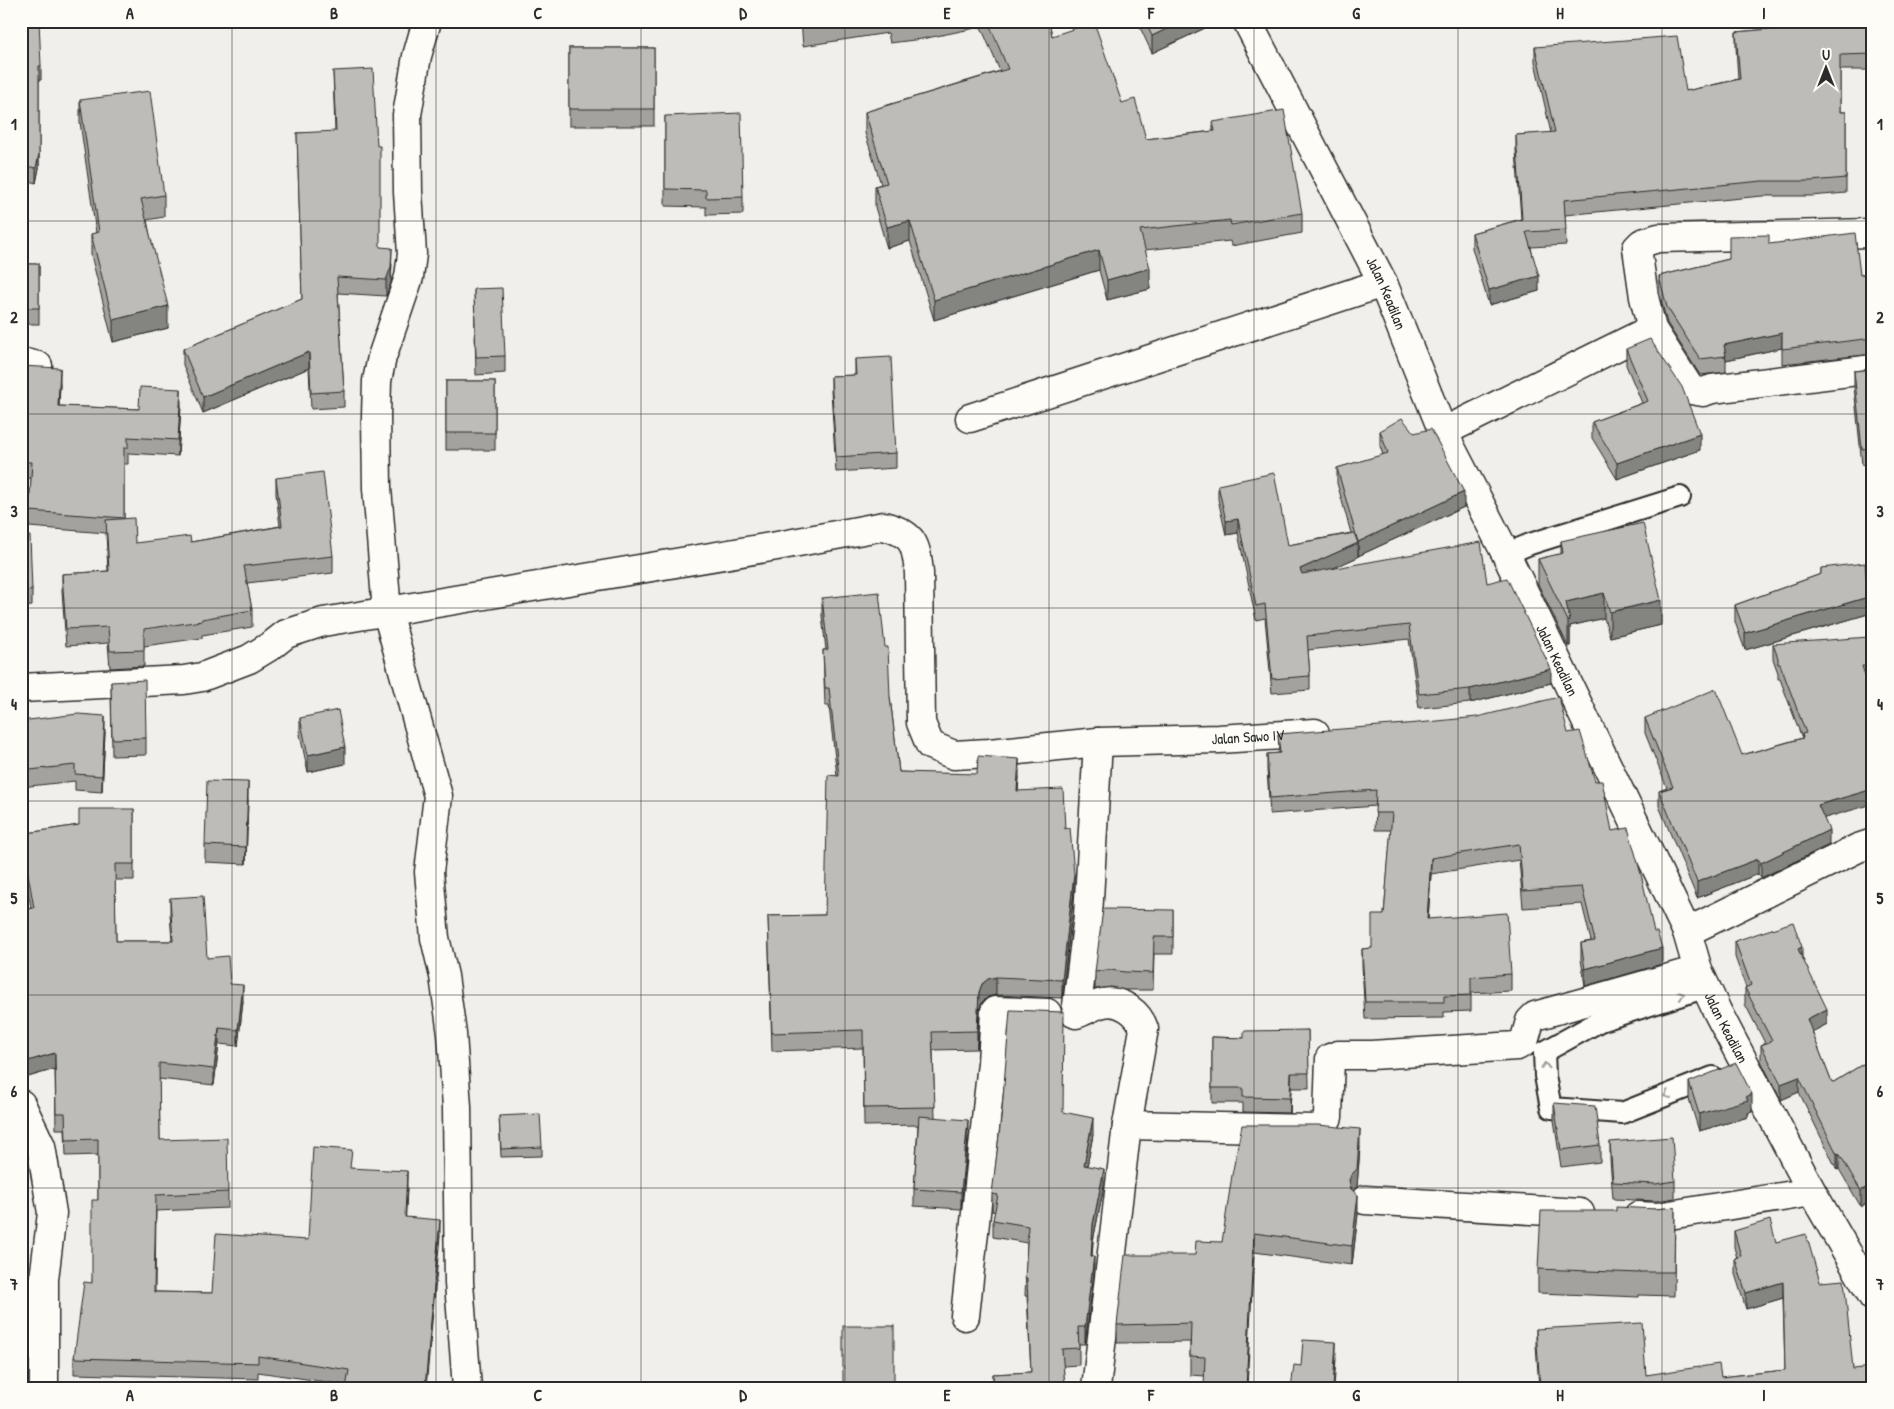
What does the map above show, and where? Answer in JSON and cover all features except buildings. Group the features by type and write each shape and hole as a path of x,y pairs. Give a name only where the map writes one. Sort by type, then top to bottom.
{"street":[{"path":"427,21 417,56 406,116 412,254 409,278 382,357 377,381 377,488 387,612 438,796 428,872 435,938 444,976 452,1034 457,1107 459,1283 467,1388"},
{"name":"Jalan Keadilan","path":"1247,21 1383,284 1443,432 1506,554 1687,932 1703,978 1745,1064 1812,1192 1872,1294"},
{"path":"1873,233 1658,238 1642,243 1637,248 1644,296 1652,329 1691,390 1703,392 1712,389 1873,369"},
{"path":"970,418 1383,284"},
{"path":"1443,432 1652,329"},
{"name":"Jalan Sawo IV","path":"21,688 184,680 202,677 249,659 286,634 323,622 884,526 899,531 910,539 917,552 921,723 930,745 954,755 989,754 1098,742 1219,739 1340,731"},
{"path":"1546,701 1573,694"},
{"path":"1076,1014 1088,916 1098,742"},
{"path":"1687,932 1791,880 1865,846"},
{"path":"1127,1125 1314,1129 1324,1126 1328,1117 1330,1058 1338,1055 1371,1056 1517,1046 1524,1042 1530,1021 1535,1016 1703,978"},
{"path":"965,1316 992,1063 995,1011 1076,1014 1104,1002 1126,1007 1141,1018 1144,1029 1127,1125 1096,1388"},
{"path":"21,1104 41,1146 52,1213 44,1279 44,1388"},
{"path":"1365,1200 1657,1218 1812,1192"}],"lane":[{"path":"1506,554 1530,544 1680,497"},
{"path":"1703,978 1600,1021 1544,1052 1545,1076 1551,1108 1622,1113 1745,1064"}]}
